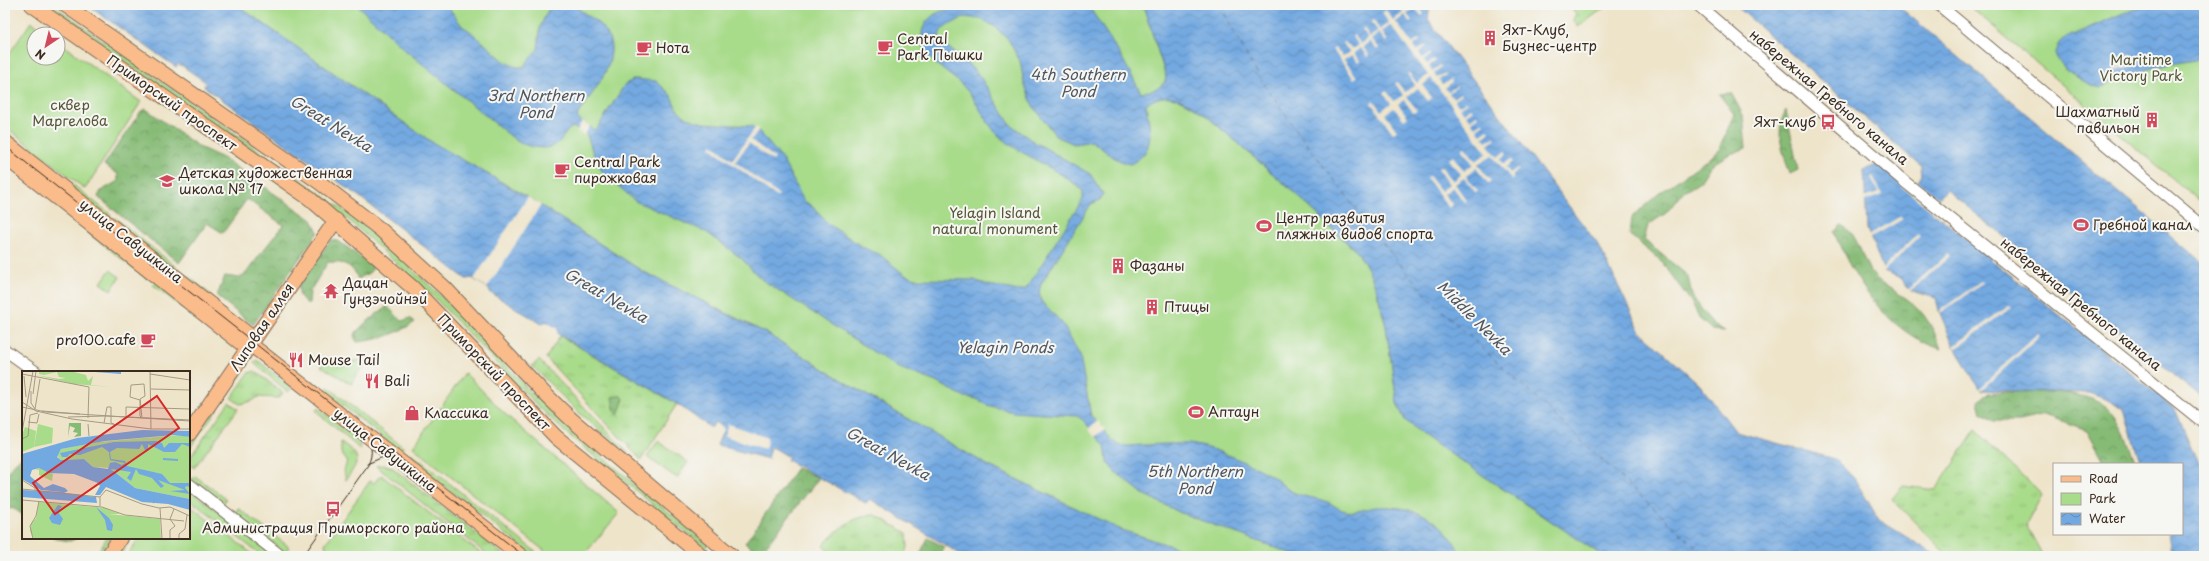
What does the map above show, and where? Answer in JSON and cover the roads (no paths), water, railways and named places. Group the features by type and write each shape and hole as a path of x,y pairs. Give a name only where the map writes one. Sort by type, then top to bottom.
{"main road":[{"name":"Приморский проспект","path":"32,5 308,198 336,220 413,288 528,409 556,436 702,556"},
{"name":"Приморский проспект","path":"65,5 319,182 381,230 445,288 538,388 571,419 732,556"},
{"name":"улица Савушкина","path":"5,142 249,335 250,344"},
{"name":"улица Савушкина","path":"5,157 242,344 250,344 521,556"},
{"name":"Липовая аллея","path":"190,433 336,220"},
{"path":"108,556 119,539"}],"street":[{"name":"набережная Гребного канала","path":"1698,5 1905,182 2204,423"},
{"path":"1939,5 2204,227"},
{"path":"1950,5 2204,218"},
{"path":"5,350 35,371"},
{"path":"190,485 281,556"}],"water":[{"name":"Great Nevka","path":"87,5 237,5 430,141 529,198 642,271 766,333 851,386 989,466 1119,529 1202,556 963,556 870,499 866,503 787,460 789,457 774,448 771,447 768,459 717,445 724,429 715,422 711,428 677,404 558,334 558,328 546,321 542,324 491,293 489,289 472,278 466,279 356,194 204,87 205,82 181,65 176,67"},
{"path":"357,5 447,5 462,26 470,31 505,62 516,67 523,67 538,49 540,27 550,6 574,5 596,21 604,29 611,44 611,54 603,76 578,114 577,118 595,130 625,84 635,79 656,81 670,94 677,109 687,118 703,123 751,126 758,130 782,159 804,201 812,206 827,223 864,248 879,254 905,275 916,279 974,280 989,285 1019,291 1026,289 1083,199 1083,191 1053,169 1001,138 995,132 969,92 930,58 923,43 922,31 926,22 935,14 952,8 953,5 1088,5 1121,56 1141,93 1157,89 1165,82 1166,76 1143,5 1430,5 1428,20 1599,246 1640,331 1700,385 1736,432 1835,459 1854,478 1879,520 1937,556 1603,556 1424,436 1405,420 1397,403 1386,326 1376,288 1368,269 1358,253 1297,195 1209,118 1194,107 1179,99 1162,97 1154,100 1146,105 1150,131 1148,146 1139,159 1130,164 1124,162 1114,157 1092,141 1074,144 1056,136 1033,106 1024,83 1020,61 1008,39 995,27 981,19 963,17 945,28 940,32 939,40 966,62 979,75 1010,124 1031,140 1090,174 1103,194 1100,200 1091,204 1041,284 1039,292 1042,302 1062,323 1080,356 1091,416 1112,440 1119,445 1127,446 1158,444 1197,445 1229,455 1259,469 1294,493 1325,501 1344,510 1354,511 1376,507 1390,507 1416,512 1428,517 1447,532 1455,543 1461,556 1298,556 1181,513 1143,494 1113,470 1107,461 1105,446 1084,421 1077,416 1013,412 987,405 977,399 965,397 936,382 897,367 761,279 741,258 706,232 635,201 602,171 594,156 587,135 573,127 567,131 556,145 551,147 540,148 528,146 518,142 404,49"},
{"name":"Гребной канал","path":"1735,5 1897,5 2204,264 2204,400 1947,190 1928,208 2175,409 2204,477 2204,556 2173,556 2169,535 2183,535 2183,463 2141,463 2124,410 2108,400 2089,393 1981,390 1954,346 1939,311 1936,298 1911,291 1901,278 1884,271 1867,229 1864,170 1877,165 1916,185 1922,175 1921,166"},
{"path":"2149,5 2204,5 2204,59 2177,63 2137,72 2100,88 2080,79 2060,63 2055,52 2059,43 2063,39 2121,14"}],"tram line":[{"path":"5,146 524,556"},
{"path":"303,556 368,465 371,456 371,449 366,433"},
{"path":"367,464 383,457 399,461"}],"place":[{"name":"Яхт-Клуб, Бизнес-центр","path":"1490,38"},
{"name":"Central Park Пышки","path":"885,47"},
{"name":"Нота","path":"644,48"},
{"name":"Шахматный павильон","path":"2152,120"},
{"name":"Яхт-клуб","path":"1828,122"},
{"name":"Central Park пирожковая","path":"562,170"},
{"name":"Детская художественная школа № 17","path":"167,181"},
{"name":"Гребной канал","path":"2081,225"},
{"name":"Центр развития пляжных видов спорта","path":"1264,226"},
{"name":"Фазаны","path":"1118,266"},
{"name":"Дацан Гунзэчойнэй","path":"331,291"},
{"name":"Птицы","path":"1152,307"},
{"name":"pro100.cafe","path":"148,340"},
{"name":"Mouse Tail","path":"296,360"},
{"name":"Bali","path":"372,381"},
{"name":"Аптаун","path":"1196,412"},
{"name":"Классика","path":"412,413"},
{"name":"Администрация Приморского района","path":"333,509"}],"park label":[{"name":"Maritime Victory Park","path":"2141,68"},
{"name":"сквер Маргелова","path":"70,114"},
{"name":"Yelagin Island natural monument","path":"995,222"}],"water label":[{"name":"4th Southern Pond","path":"1078,84"},
{"name":"3rd Northern Pond","path":"536,104"},
{"name":"Middle Nevka","path":"1474,318"},
{"name":"Yelagin Ponds","path":"1005,348"},
{"name":"5th Northern Pond","path":"1195,480"}]}
